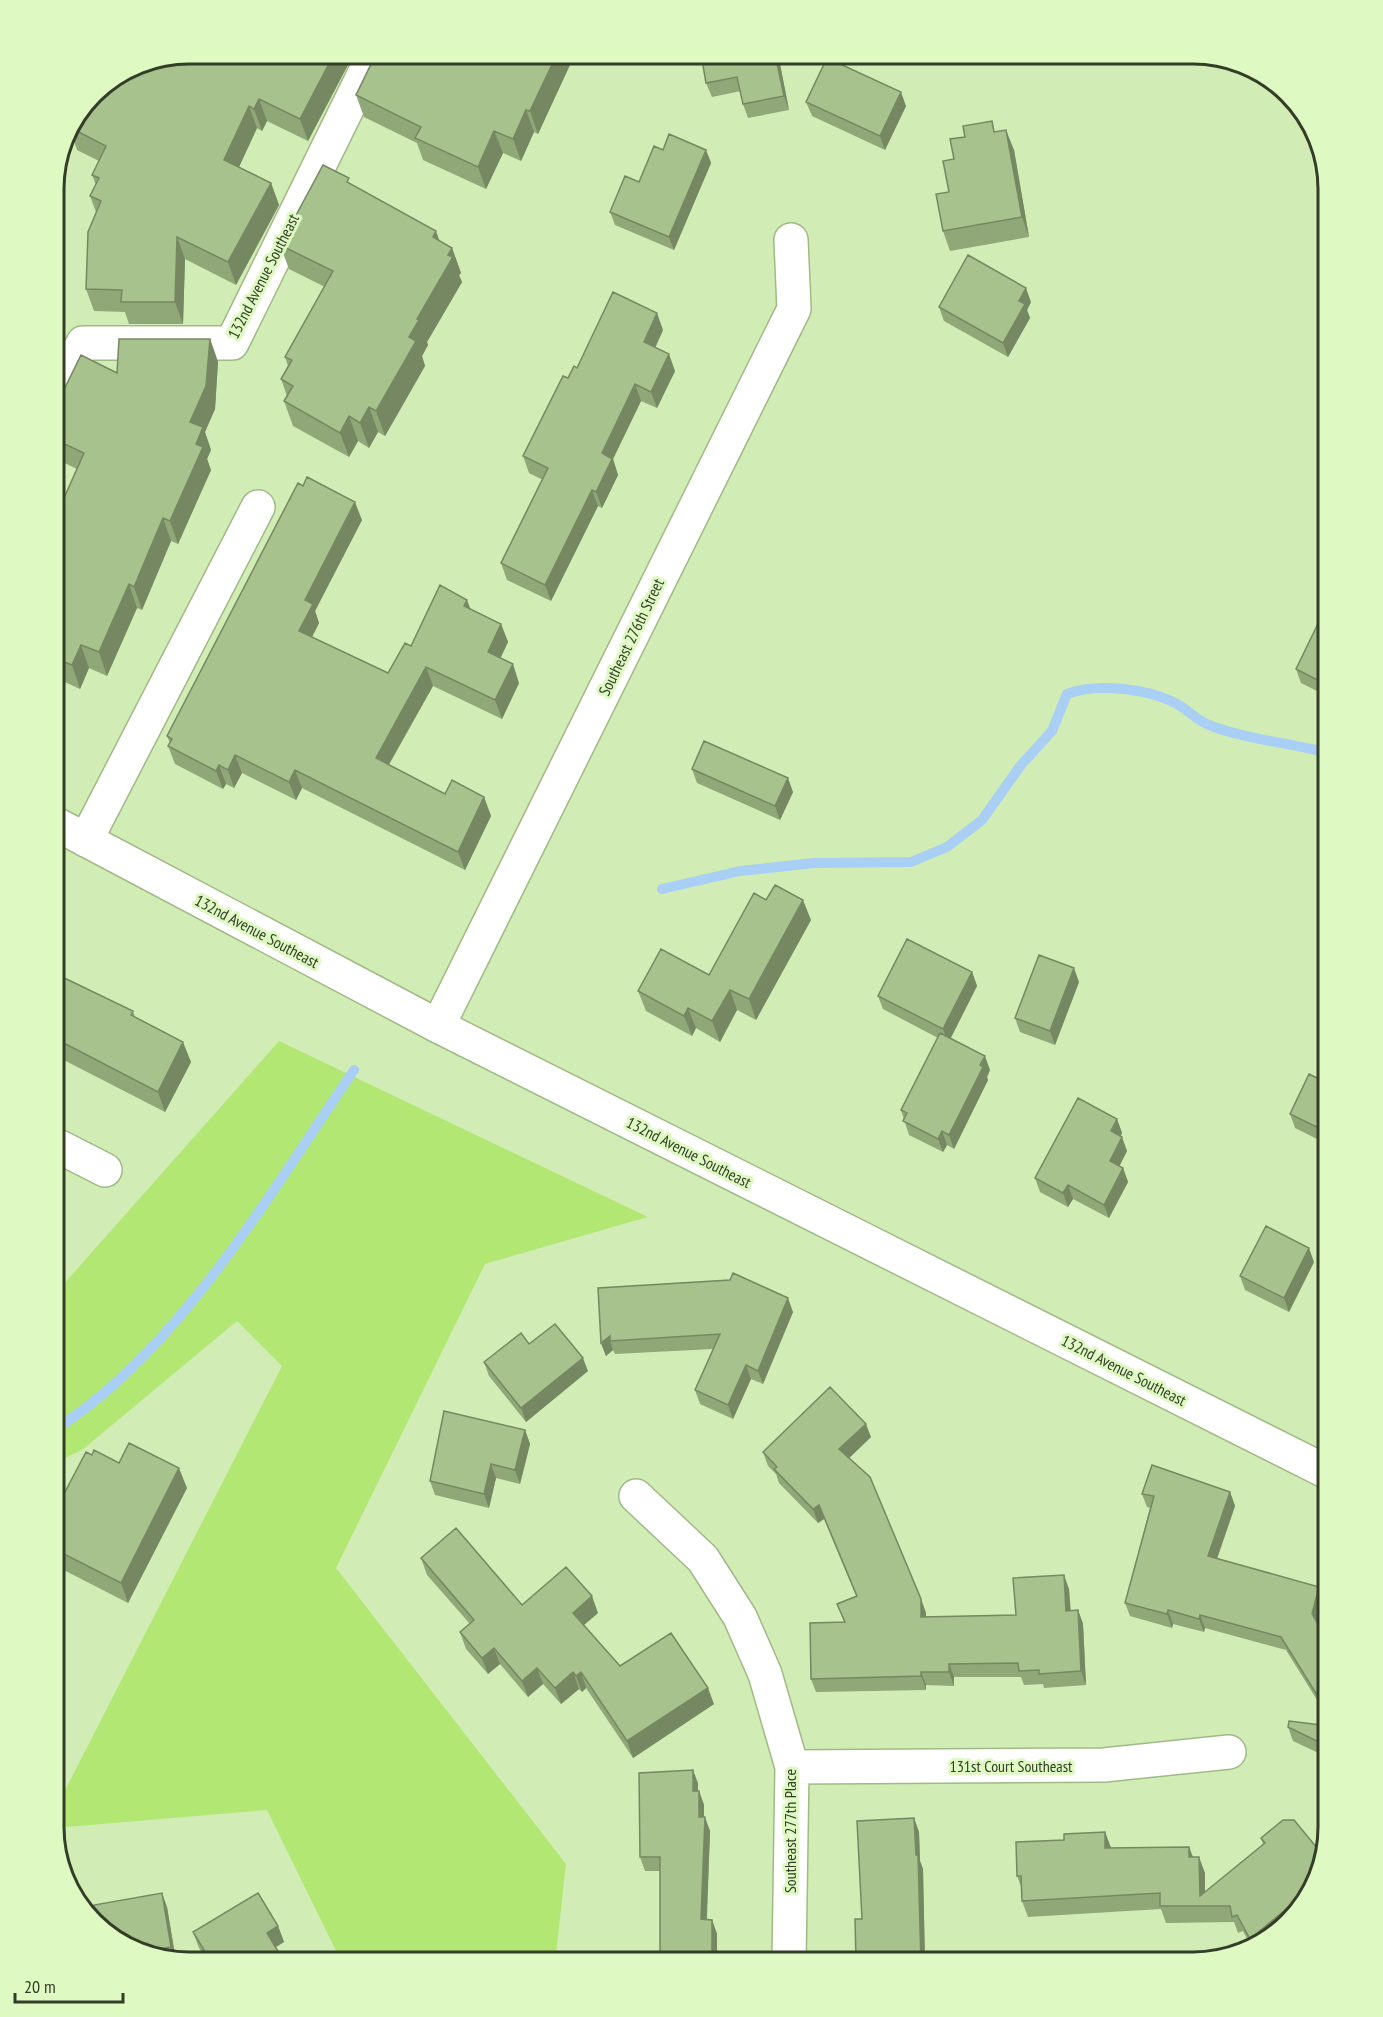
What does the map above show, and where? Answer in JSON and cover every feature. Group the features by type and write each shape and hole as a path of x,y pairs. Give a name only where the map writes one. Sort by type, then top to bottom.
{"street":[{"name":"132nd Avenue Southeast","path":"65,378 83,343 232,344 369,64"},
{"name":"Southeast 276th Street","path":"438,1026 794,309 791,240"},
{"path":"86,840 258,507"},
{"name":"132nd Avenue Southeast","path":"65,829 438,1026 1318,1467"},
{"path":"64,1149 105,1170"},
{"name":"Southeast 277th Place","path":"636,1496 703,1559 740,1617 765,1674 792,1767 789,1952"},
{"name":"131st Court Southeast","path":"792,1767 1104,1765 1229,1752"}],"green space":[{"path":"279,1041 648,1217 485,1264 336,1568 566,1864 556,1952 337,1952 267,1810 64,1827 64,1792 282,1366 237,1321 82,1450 64,1458 64,1283"}],"building":[{"path":"190,64 329,64 300,119 259,99 254,109 249,106 224,160 271,183 228,262 177,237 175,302 121,302 122,290 86,289 88,232 101,201 90,196 99,178 92,175 106,146 78,132 81,127 107,96 127,81 150,71"},
{"path":"371,64 552,64 530,111 526,110 513,139 494,131 478,167 415,138 421,127 356,95"},
{"path":"703,65 777,65 784,96 743,104 737,77 706,83"},
{"path":"824,65 841,65 901,92 880,136 806,102"},
{"path":"992,121 994,132 1006,130 1022,217 943,231 936,194 949,192 943,161 954,159 950,139 965,137 963,126"},
{"path":"669,134 706,150 669,237 610,212 625,176 639,182 654,146 663,150"},
{"path":"323,165 349,178 347,182 436,231 433,237 452,248 448,255 453,257 409,337 416,341 376,411 369,407 360,423 349,416 340,433 284,401 293,386 281,379 292,360 285,357 333,271 280,245"},
{"path":"968,255 1026,288 1019,301 1025,304 1003,343 939,307"},
{"path":"613,292 657,313 644,342 669,354 651,392 635,384 602,453 612,459 596,492 592,490 545,585 501,563 548,468 523,456 563,376 568,378 574,366 577,368"},
{"path":"119,339 210,339 206,386 190,422 203,427 196,444 203,447 170,521 163,518 134,587 129,584 99,652 81,645 72,665 65,662 65,496 84,453 65,444 65,388 81,355 117,373"},
{"path":"307,477 355,502 305,600 313,604 299,631 388,673 405,643 411,646 440,585 467,600 464,606 501,624 488,652 513,664 495,700 426,667 376,758 445,794 452,780 484,797 458,852 295,770 289,782 235,755 228,770 219,765 216,771 168,746 172,739 167,736 298,483 303,486"},
{"path":"1318,624 1318,680 1296,669"},
{"path":"704,741 788,778 775,806 692,769"},
{"path":"775,885 803,900 749,999 730,990 712,1021 688,1008 684,1016 638,991 661,949 709,975 754,893 766,900"},
{"path":"907,939 972,972 943,1029 878,996"},
{"path":"1039,955 1074,968 1050,1031 1015,1018"},
{"path":"65,978 133,1011 131,1015 183,1042 158,1092 64,1043"},
{"path":"940,1033 985,1056 980,1065 983,1067 949,1135 942,1131 938,1139 903,1121 907,1113 901,1110"},
{"path":"1309,1074 1318,1078 1318,1128 1290,1114"},
{"path":"1078,1098 1117,1119 1111,1131 1122,1137 1110,1161 1123,1168 1104,1205 1068,1185 1063,1193 1035,1178"},
{"path":"1266,1226 1309,1248 1284,1298 1240,1276"},
{"path":"733,1273 788,1298 758,1371 746,1365 728,1405 695,1390 720,1334 610,1341 610,1336 601,1343 598,1288 730,1280"},
{"path":"555,1324 583,1358 521,1408 484,1362 521,1333 529,1344"},
{"path":"830,1387 866,1424 839,1449 870,1477 921,1599 921,1617 1016,1615 1013,1578 1064,1575 1066,1611 1078,1610 1081,1671 1039,1674 1039,1670 1019,1671 1018,1663 949,1664 949,1672 921,1672 921,1676 811,1679 810,1623 845,1622 837,1604 857,1596 819,1505 813,1509 774,1469 777,1467 763,1452"},
{"path":"444,1411 525,1430 515,1470 491,1464 484,1494 430,1481"},
{"path":"129,1443 179,1468 121,1583 64,1554 64,1494 86,1452 92,1455 94,1450 119,1463"},
{"path":"1152,1465 1230,1492 1208,1556 1318,1587 1312,1614 1318,1624 1318,1694 1281,1637 1200,1615 1199,1619 1168,1610 1167,1614 1125,1603 1154,1496 1142,1494"},
{"path":"456,1528 522,1605 566,1567 592,1596 573,1613 620,1666 671,1633 708,1688 627,1741 581,1672 576,1676 573,1672 555,1688 537,1668 522,1681 494,1648 482,1658 460,1632 474,1620 421,1558"},
{"path":"1289,1721 1318,1725 1318,1742 1288,1727"},
{"path":"693,1770 693,1791 699,1791 699,1817 705,1817 701,1919 712,1920 712,1952 660,1952 660,1857 640,1857 639,1773"},
{"path":"914,1818 916,1855 918,1855 921,1952 856,1952 855,1919 862,1919 857,1821"},
{"path":"1283,1820 1294,1820 1316,1847 1309,1875 1293,1903 1250,1939 1237,1915 1232,1917 1230,1906 1160,1906 1160,1893 1022,1901 1021,1876 1017,1876 1016,1842 1064,1840 1064,1834 1105,1832 1105,1848 1189,1847 1189,1857 1199,1857 1200,1896 1265,1843 1261,1838"},
{"path":"162,1893 171,1947 160,1949 134,1940 101,1916 94,1905"},
{"path":"258,1893 278,1926 267,1933 278,1952 205,1952 193,1932"}],"waterway":[{"path":"662,889 740,871 814,863 911,862 947,847 982,820 1021,765 1052,731 1067,694 1080,690 1126,689 1157,696 1182,707 1205,723 1222,729 1248,737 1318,751"},
{"path":"64,1422 99,1397 142,1358 182,1314 256,1217 354,1070"}]}
